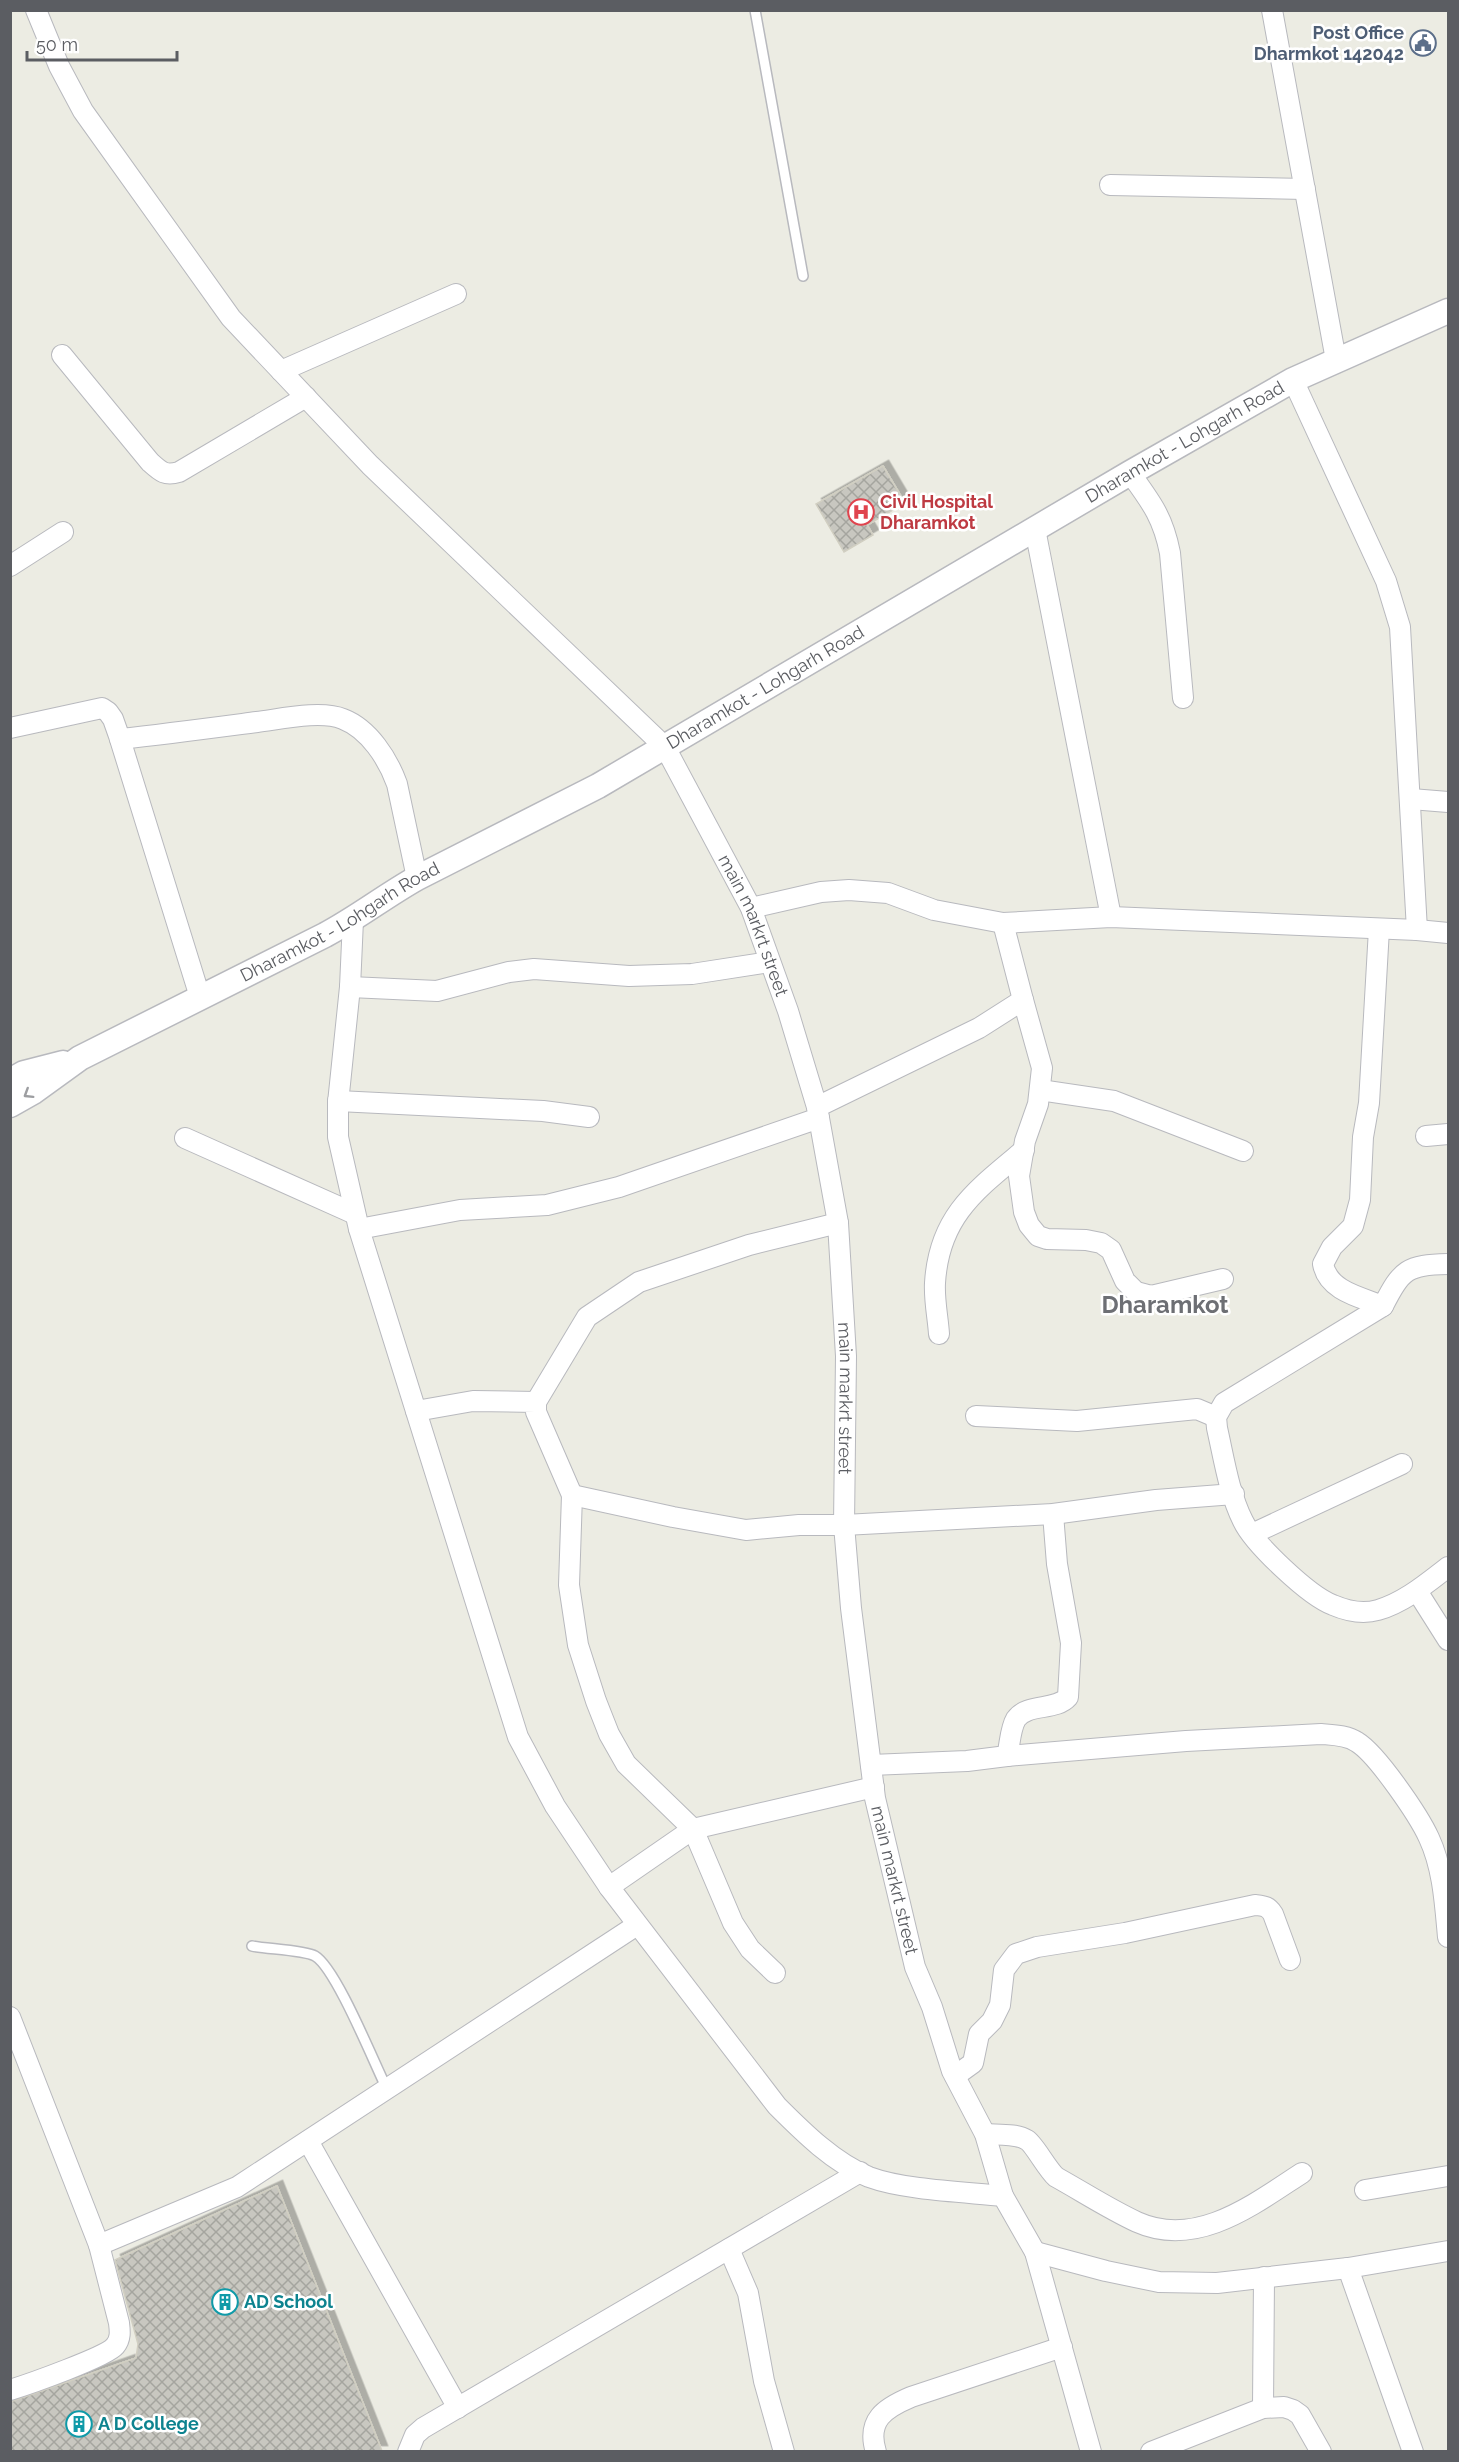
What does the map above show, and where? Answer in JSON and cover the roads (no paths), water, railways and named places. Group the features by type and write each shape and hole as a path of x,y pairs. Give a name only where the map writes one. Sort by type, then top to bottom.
{"street":[{"name":"main markrt street","path":"36,10 59,66 83,111 231,318 370,465 665,747 751,908 788,1011 818,1112 838,1223 846,1356 844,1525 851,1608 874,1787 892,1874 915,1967 932,2007 954,2074 985,2134 1003,2196 1035,2252 1091,2451"},
{"path":"1272,10 1336,360"},
{"path":"1110,185 1305,189"},
{"path":"280,371 456,294"},
{"name":"Dharamkot - Lohgarh Road","path":"10,1105 80,1058 353,920 417,878 538,818 665,747 1130,473 1293,380 1449,311"},
{"path":"62,355 150,462 161,472 169,475 179,472 306,397"},
{"path":"1293,380 1386,580 1400,627 1417,930"},
{"path":"1130,473 1158,512 1166,530 1183,698"},
{"path":"1035,529 1111,917"},
{"path":"10,566 63,532"},
{"path":"10,728 102,708 113,719 200,998"},
{"path":"120,739 307,716 340,717 356,725 392,769 398,784 417,878"},
{"path":"1411,799 1449,802"},
{"path":"751,908 821,892 849,890 888,893 934,910 1003,923 1111,917 1449,933"},
{"path":"353,920 350,987 338,1101 338,1137 357,1222 518,1737 555,1806 609,1887 777,2106 802,2131 841,2161 870,2177 914,2186 1003,2196"},
{"path":"1003,923 1042,1068 1038,1104 1019,1176 1024,1212 1029,1226 1038,1236 1047,1239 1086,1240 1101,1243 1111,1250 1125,1281 1136,1292 1151,1296 1222,1279"},
{"path":"1379,929 1369,1103 1363,1137 1360,1200 1353,1226 1332,1247 1323,1264 1328,1278 1337,1287 1383,1306"},
{"path":"350,987 437,991 509,972 534,969 629,976 692,974 770,962"},
{"path":"185,1138 357,1222 460,1210 547,1205 619,1187 818,1112 979,1028 1023,1000"},
{"name":"Dharamkot - Lohgarh Road","path":"10,1081 24,1073 80,1058"},
{"path":"1040,1090 1114,1101 1243,1151"},
{"path":"338,1101 543,1111 590,1117"},
{"path":"1426,1136 1449,1134"},
{"path":"939,1334 935,1285 940,1248 957,1212 981,1185 1024,1150"},
{"path":"774,1974 750,1949 733,1923 693,1829 626,1764 609,1734 578,1645 569,1585 572,1495 537,1413 536,1402 587,1317 639,1282 749,1245 838,1223"},
{"path":"1449,1264 1420,1264 1410,1270 1395,1283 1383,1306 1224,1403 1216,1417 1216,1428 1243,1522 1290,1575 1331,1605 1355,1612 1378,1610 1417,1591 1449,1567"},
{"path":"416,1411 473,1401 536,1402"},
{"path":"976,1416 1077,1421 1197,1409 1216,1417"},
{"path":"1252,1534 1402,1464"},
{"path":"572,1495 746,1530 799,1525 844,1525 1053,1514 1156,1500 1234,1494"},
{"path":"1007,1756 1015,1721 1019,1716 1031,1710 1059,1704 1068,1696 1071,1643 1057,1564 1053,1514"},
{"path":"1417,1591 1449,1640"},
{"path":"871,1765 967,1761 1186,1740 1321,1734 1340,1736 1357,1742 1372,1755 1407,1801 1430,1838 1443,1887 1449,1937"},
{"path":"609,1887 693,1829 874,1787"},
{"path":"954,2074 973,2063 979,2034 995,2016 1000,2005 1004,1970 1016,1954 1037,1947 1125,1933 1255,1905 1268,1907 1273,1914 1290,1960"},
{"path":"99,2246 237,2187 637,1925"},
{"path":"10,2017 99,2246 120,2323 117,2344 104,2354 10,2390"},
{"path":"985,2134 1028,2140 1046,2168 1056,2177 1138,2222 1176,2231 1217,2223 1243,2212 1302,2173"},
{"path":"308,2141 458,2408"},
{"path":"408,2451 415,2436 458,2408 860,2172"},
{"path":"1365,2190 1449,2176"},
{"path":"729,2249 748,2293 764,2381 784,2451"},
{"path":"1035,2252 1159,2282 1217,2283 1348,2268 1449,2251"},
{"path":"1348,2268 1413,2451"},
{"path":"1263,2408 1264,2277"},
{"path":"876,2451 872,2439 874,2426 884,2411 892,2405 1062,2347"},
{"path":"1151,2451 1263,2408 1284,2407 1300,2415 1321,2451"}],"lane":[{"path":"755,10 803,276"},
{"path":"252,1946 313,1955 323,1963 339,1989 387,2089"}],"place":[{"name":"Post Office Dharmkot 142042","path":"1423,43"},
{"name":"Civil Hospital Dharamkot","path":"861,512"},
{"name":"AD School","path":"225,2302"},
{"name":"A D College","path":"79,2424"}],"district":[{"name":"Dharamkot","path":"1165,1305"}]}
